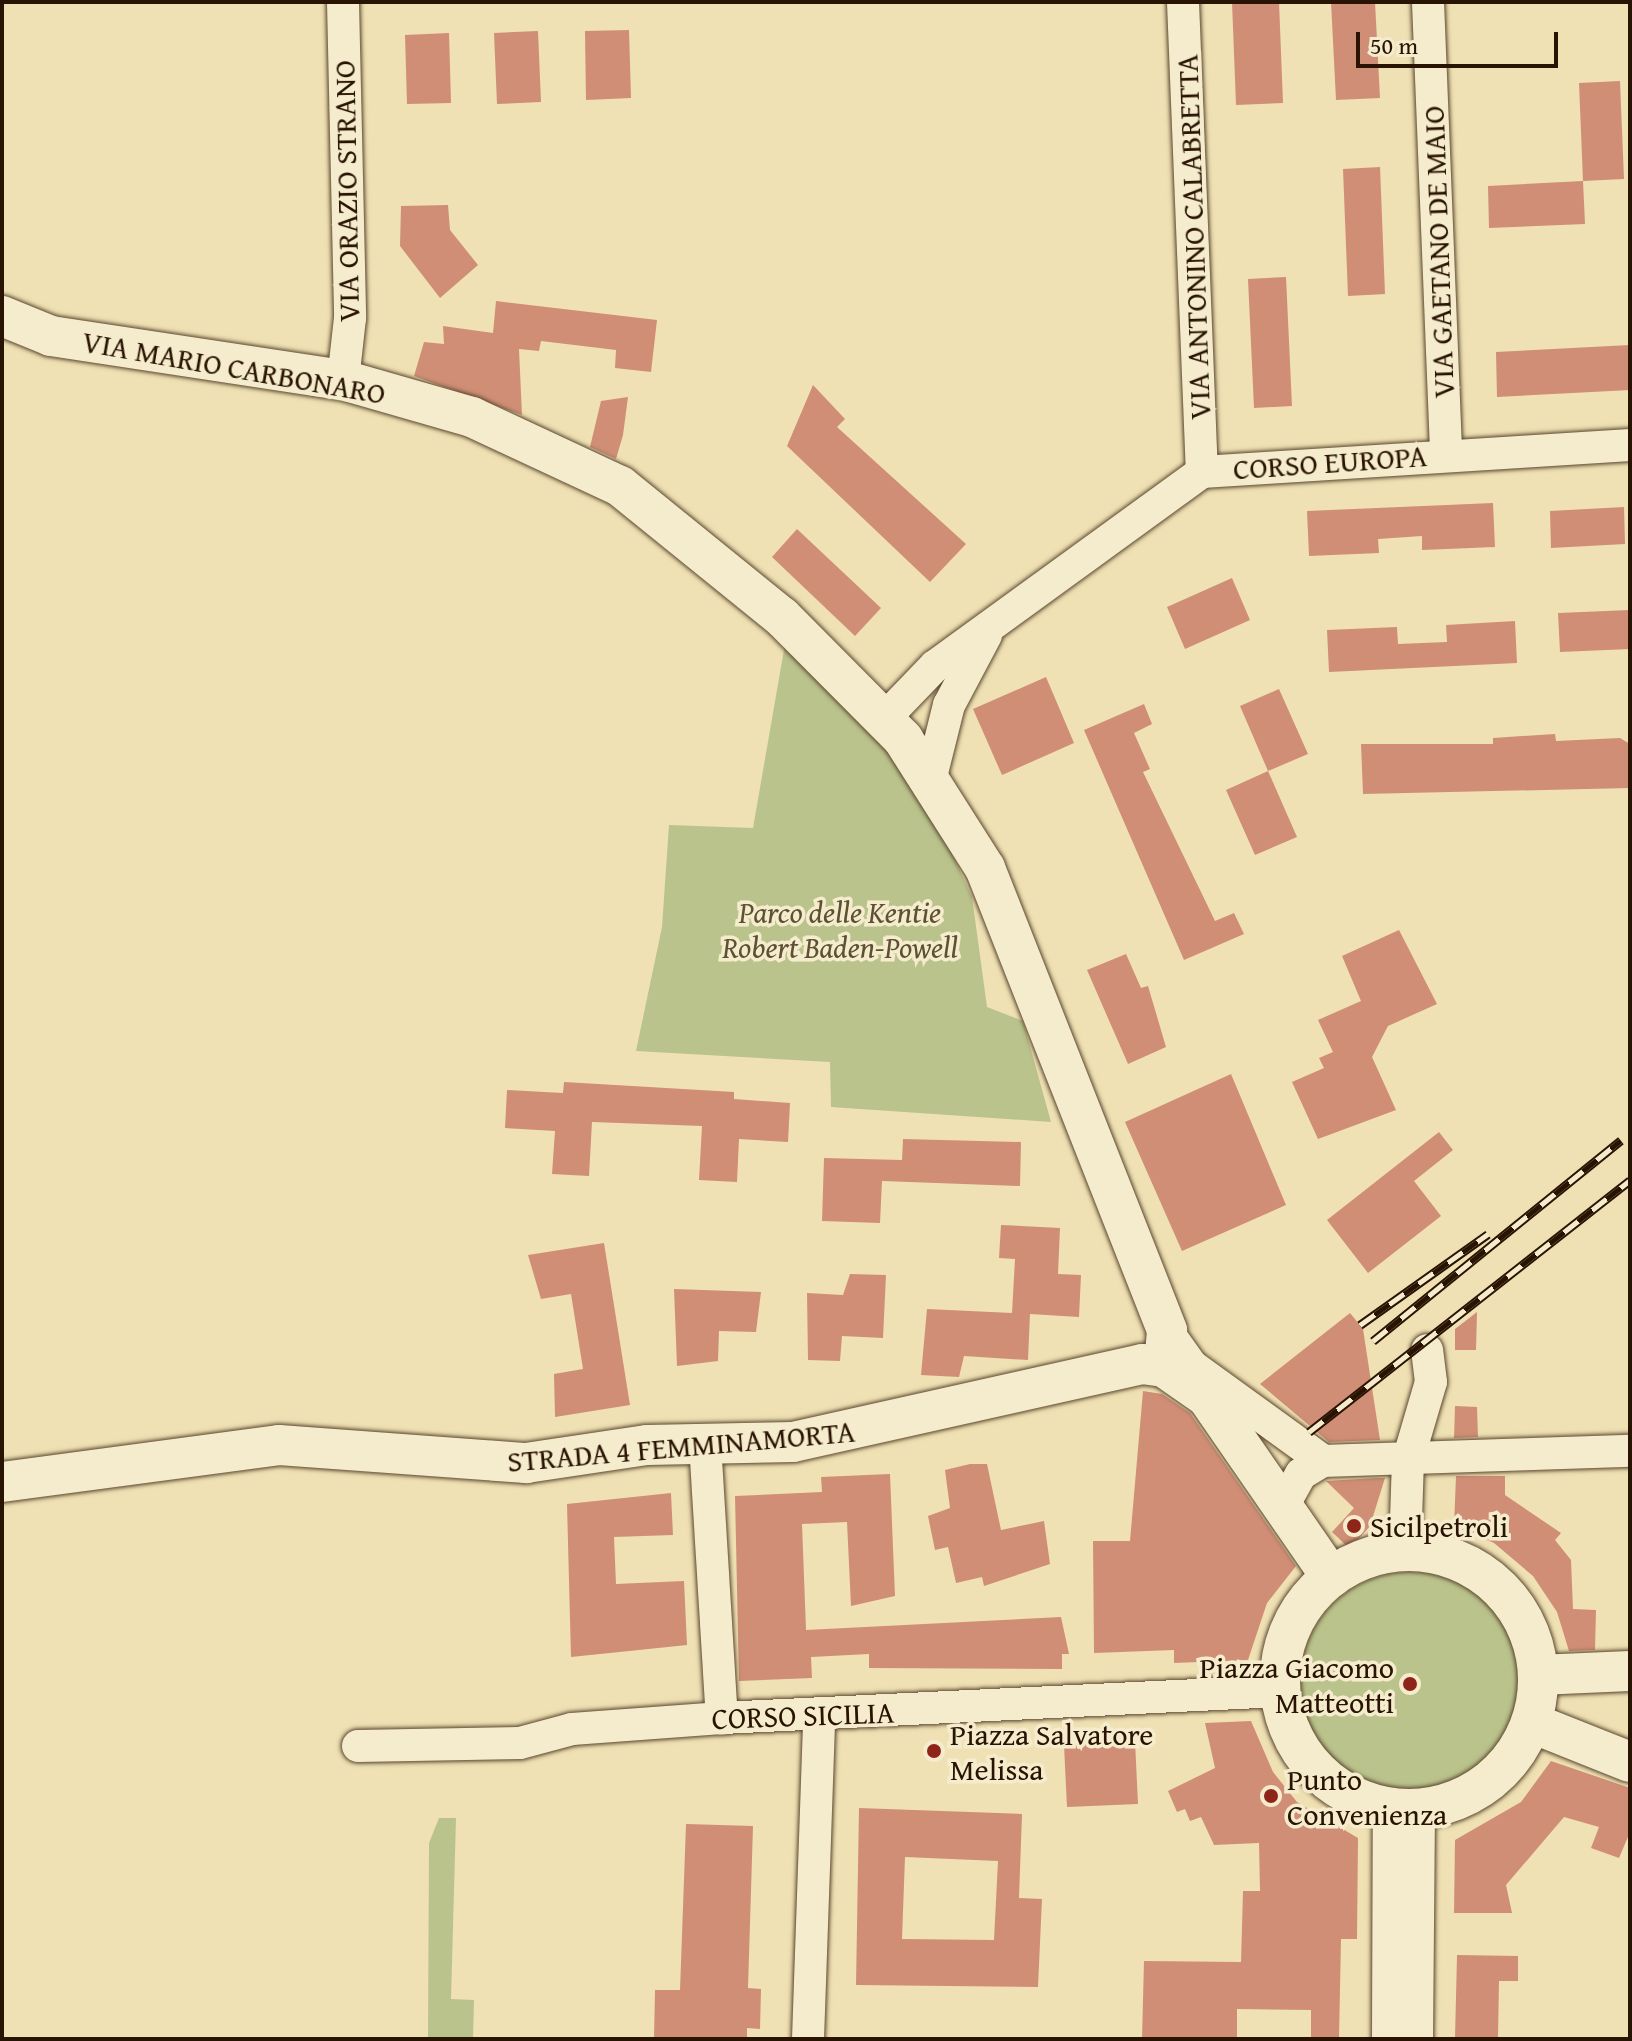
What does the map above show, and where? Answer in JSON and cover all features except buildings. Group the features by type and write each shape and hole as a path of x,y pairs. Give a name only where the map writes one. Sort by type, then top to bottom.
{"street":[{"name":"VIA ORAZIO STRANO","path":"343,2 350,318 343,380"},
{"name":"VIA ANTONINO CALABRETTA","path":"1183,2 1202,472"},
{"name":"VIA GAETANO DE MAIO","path":"1428,2 1446,454"},
{"name":"VIA MARIO CARBONARO","path":"2,316 51,336 343,380 472,417 620,486 771,607 883,720 931,777 985,868 1022,953 1166,1357"},
{"name":"CORSO EUROPA","path":"883,720 935,666 987,632 1202,472 1446,454 1630,445"},
{"path":"931,777 949,705 987,632"},
{"path":"1406,1535 1408,1460 1428,1403 1427,1350"},
{"path":"1166,1357 1323,1461"},
{"path":"1166,1357 1207,1397 1322,1564"},
{"name":"STRADA 4 FEMMINAMORTA","path":"2,1482 279,1445 526,1463 705,1443 838,1436 1166,1357"},
{"path":"705,1443 722,1718"},
{"path":"1282,1508 1301,1474 1323,1461 1630,1451"},
{"path":"1322,1564 1354,1563 1406,1535"},
{"path":"1404,1827 1488,1783 1547,1731 1555,1674 1519,1611 1498,1585 1470,1565 1406,1535"},
{"path":"1322,1564 1265,1692 1314,1768 1348,1794 1404,1827"},
{"path":"1555,1674 1630,1671"},
{"name":"CORSO SICILIA","path":"358,1746 520,1743 572,1729 722,1718 819,1716 1265,1692"},
{"path":"808,2039 819,1716"},
{"path":"1547,1731 1630,1762"},
{"path":"1388,2039 1404,1827"},
{"path":"1404,1827 1417,2039"}],"green space":[{"name":"Parco delle Kentie Robert Baden-Powell","path":"785,644 876,735 946,840 972,897 987,1007 1023,1021 1051,1122 831,1107 830,1062 636,1051 662,927 669,825 753,828"},
{"path":"1410,1572 1452,1580 1488,1604 1512,1640 1520,1682 1512,1724 1488,1760 1452,1784 1410,1792 1368,1784 1332,1760 1308,1724 1300,1682 1308,1640 1332,1604 1368,1580"},
{"path":"439,1818 456,1818 451,1999 474,2000 473,2039 428,2039 429,1843"}],"railway":[{"path":"1373,1341 1621,1140"},
{"path":"1309,1432 1630,1180"},
{"path":"1360,1325 1488,1234"}],"place":[{"name":"Sicilpetroli","path":"1354,1526"},
{"name":"Piazza Giacomo Matteotti","path":"1410,1684"},
{"name":"Piazza Salvatore Melissa","path":"934,1751"},
{"name":"Punto Convenienza","path":"1271,1796"}]}
